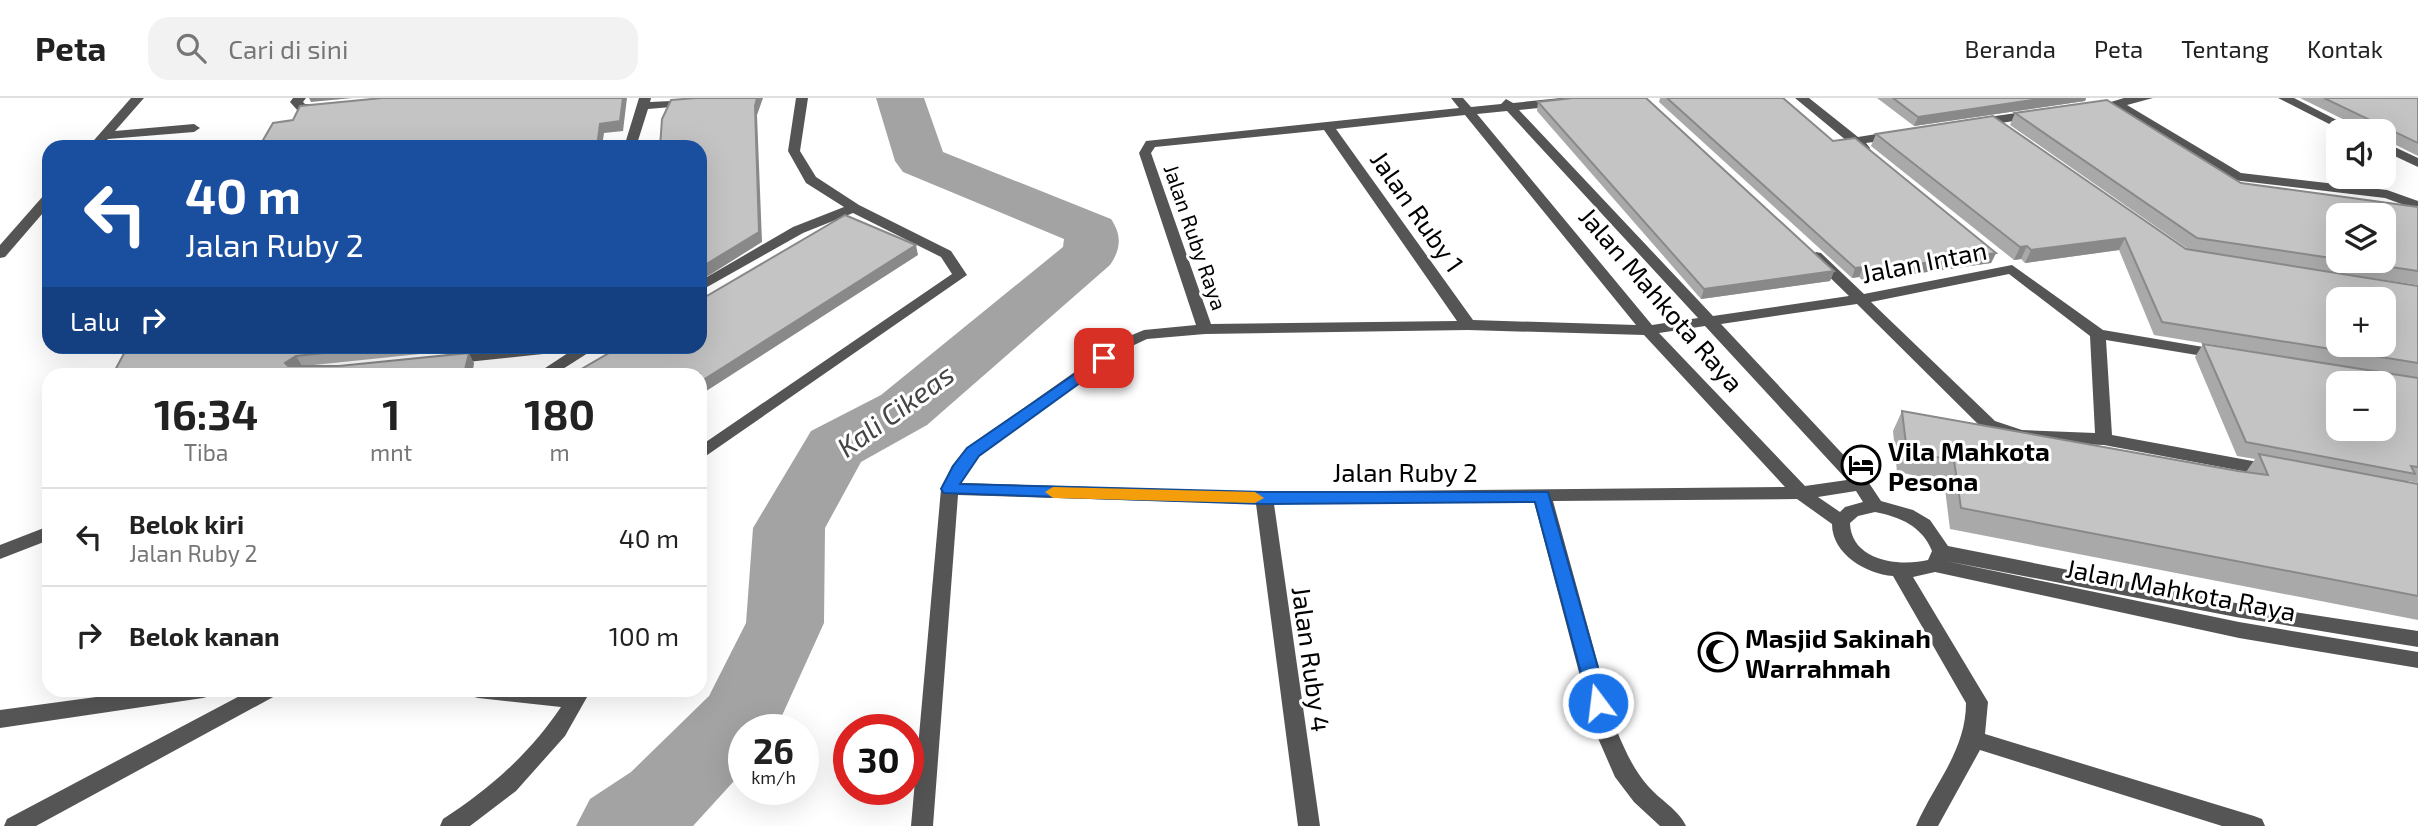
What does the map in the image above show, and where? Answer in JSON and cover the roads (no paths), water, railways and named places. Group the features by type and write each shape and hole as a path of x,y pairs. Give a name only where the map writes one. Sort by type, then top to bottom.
{"street":[{"path":"100,140 138,98"},
{"path":"300,98 296,102 302,108 335,107"},
{"path":"632,140 644,102 729,98"},
{"path":"707,449 960,275 946,254 854,208 811,180 794,151 802,98"},
{"name":"Jalan Ruby Raya","path":"1205,329 1145,153 1147,148 1160,140 1327,125 1462,104 1596,98"},
{"path":"1801,98 1878,158"},
{"path":"2147,98 2108,104 2238,177 2387,194 2418,206"},
{"path":"2284,98 2328,119"},
{"name":"Jalan Mahkota Raya","path":"1507,103 1861,484 1875,506"},
{"name":"Jalan Mahkota Raya","path":"1462,104 1648,330 1801,493 1840,521"},
{"path":"1963,124 2045,113"},
{"path":"1990,120 2012,136"},
{"name":"Jalan Ruby 1","path":"1327,125 1468,325"},
{"path":"104,136 194,128"},
{"path":"1857,141 1910,133"},
{"path":"2396,152 2418,163"},
{"path":"0,254 42,206"},
{"path":"707,283 798,230 854,208"},
{"path":"1803,244 1989,425 2020,436 2104,439 2295,475"},
{"name":"Jalan Intan","path":"950,489 958,470 973,452 1126,342 1144,335 1205,329 1468,325 1648,330 1862,299 2007,265 2098,334 2244,358"},
{"path":"2098,334 2104,439"},
{"path":"438,360 496,354"},
{"path":"554,368 578,354"},
{"name":"Jalan Ruby 2","path":"950,489 1264,498 1801,493 1861,484"},
{"path":"922,826 950,489"},
{"path":"1542,496 1605,729 1623,770 1642,795 1675,826"},
{"name":"Jalan Ruby 4","path":"1264,498 1309,826"},
{"path":"1875,506 1909,515 1926,526 1937,540 1938,558 1920,572 1901,573 1862,559 1847,546 1840,533 1840,521 1847,512 1859,507 1875,506"},
{"path":"0,552 42,536"},
{"name":"Jalan Mahkota Raya","path":"1938,558 2418,639"},
{"name":"Jalan Mahkota Raya","path":"1938,558 2239,630 2418,660"},
{"path":"1901,573 1977,702 1979,721 1975,740 1927,826"},
{"path":"0,719 153,697"},
{"path":"15,826 255,697"},
{"path":"451,826 472,813 541,751 577,697"},
{"path":"1975,740 2254,826"}],"waterway":[{"name":"Kali Cikeas","path":"621,826 662,799 739,720 785,623 789,528 835,447 904,410 1090,253 1092,231 921,161 900,98"}],"place":[{"name":"Vila Mahkota Pesona","path":"1861,465"},
{"name":"Masjid Sakinah Warrahmah","path":"1718,652"}]}
